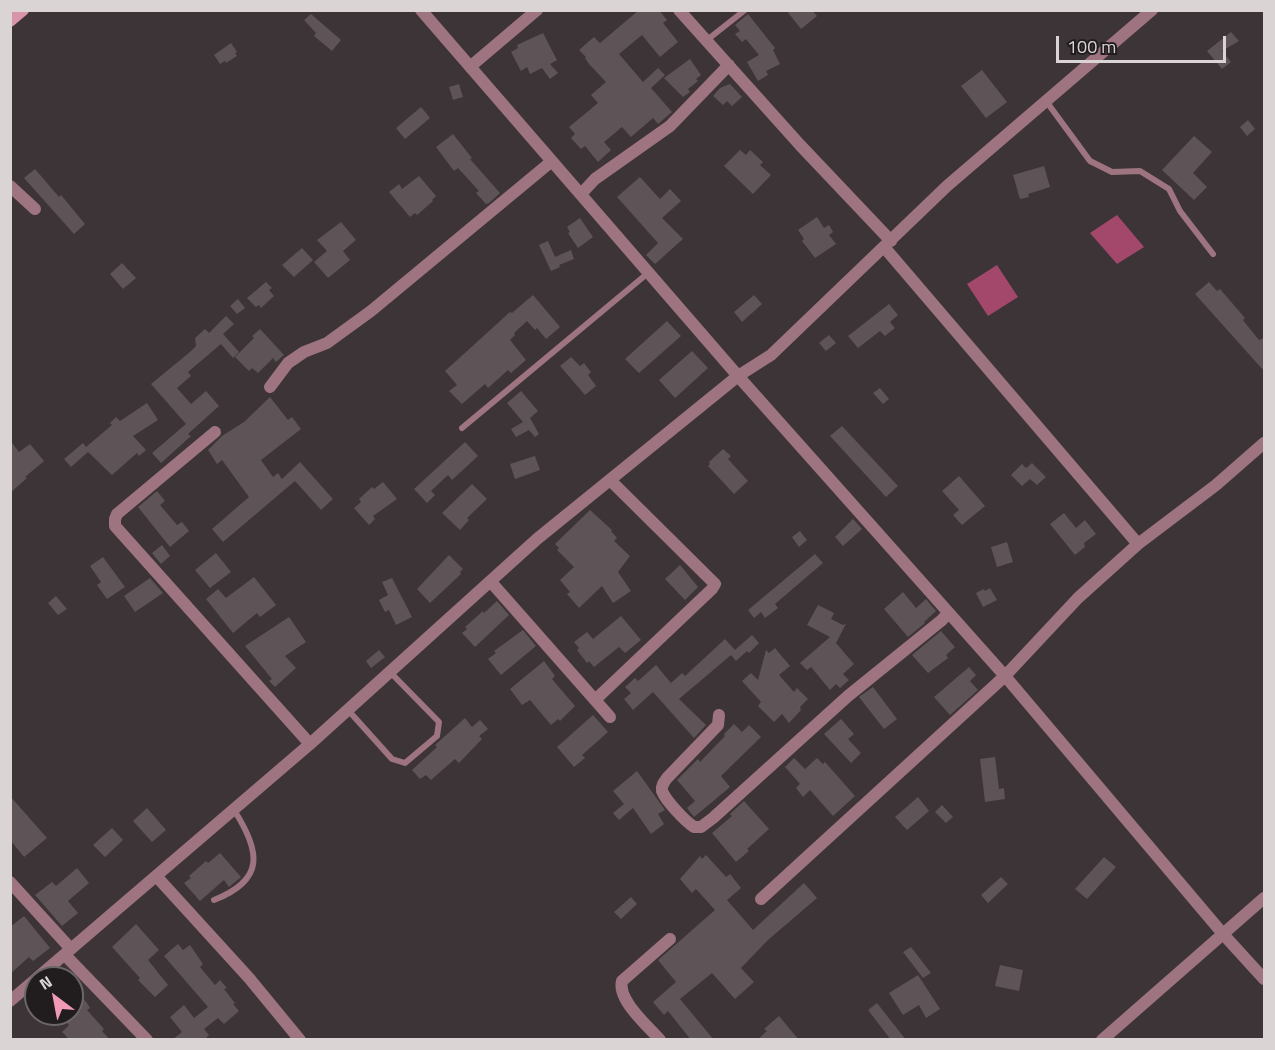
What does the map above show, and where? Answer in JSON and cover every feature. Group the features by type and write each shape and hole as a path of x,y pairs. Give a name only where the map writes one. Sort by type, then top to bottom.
{"street":[{"path":"10,21 23,10"},
{"path":"421,10 738,376 1005,676 1223,934 1264,979"},
{"path":"471,66 537,10"},
{"path":"679,10 887,244 1138,544"},
{"path":"51,966 310,744 537,539 738,376 771,355 946,186 1152,10"},
{"path":"581,194 602,174 670,126 729,65"},
{"path":"270,387 288,363 304,352 327,343 370,311 552,161"},
{"path":"10,186 35,209"},
{"path":"214,432 117,514 115,526 310,744"},
{"path":"761,899 1005,676 1078,598 1138,544 1216,485 1264,443"},
{"path":"595,700 715,584 609,480"},
{"path":"491,582 610,717"},
{"path":"719,715 718,724 662,785 662,792 686,821 694,827 701,827 713,818 848,696 948,613"},
{"path":"157,877 249,978 300,1040"},
{"path":"10,882 68,952 147,1040"},
{"path":"1102,1040 1264,898"},
{"path":"660,1040 624,998 620,987 622,981 670,939"},
{"path":"12,997 24,988"}],"lane":[{"path":"708,40 745,10"},
{"path":"1046,102 1090,161 1112,172 1140,171 1169,189 1180,211 1213,254"},
{"path":"462,428 648,273"},
{"path":"348,710 393,759 405,763 437,736 439,722 390,672"},
{"path":"214,900 232,893 248,879 252,871 251,843 234,810"}],"shaded area":[{"path":"1117,215 1144,247 1117,264 1090,233"},
{"path":"997,265 1018,297 988,316 967,284"}],"building":[{"path":"639,10 659,10 667,20 663,23 678,42 660,57 642,35 619,54 643,82 658,68 665,75 651,88 672,112 658,124 653,118 631,137 622,127 604,142 611,150 598,162 585,146 581,149 571,138 575,134 569,127 598,103 591,95 606,82 579,50 594,37 600,43"},
{"path":"786,10 812,10 817,16 801,29"},
{"path":"311,14 341,40 332,51 314,36 316,33 304,20"},
{"path":"748,14 775,48 773,50 780,64 766,71 768,75 758,81 747,62 759,55 746,39 742,42 735,34 740,31 735,25"},
{"path":"1231,32 1239,41 1222,51 1231,62 1222,69 1207,51"},
{"path":"543,33 557,60 550,64 558,73 550,79 542,68 530,74 527,67 521,71 511,52 518,48 517,45"},
{"path":"231,43 237,56 220,64 214,55"},
{"path":"690,59 701,75 696,79 698,81 688,89 690,92 683,97 664,78"},
{"path":"982,70 1007,102 986,118 961,86"},
{"path":"459,84 463,97 453,100 449,87"},
{"path":"730,84 742,97 732,106 727,101 723,105 713,96 720,88"},
{"path":"421,107 430,118 405,139 396,128"},
{"path":"1248,120 1255,129 1247,136 1240,127"},
{"path":"453,134 472,158 470,159 500,193 489,203 486,204 476,193 479,191 458,168 454,171 436,147"},
{"path":"1194,136 1212,152 1193,173 1207,187 1194,200 1162,170"},
{"path":"740,150 746,155 750,150 763,162 760,165 771,175 753,194 724,166"},
{"path":"1044,166 1050,187 1020,199 1013,175"},
{"path":"35,169 85,224 74,234 24,178"},
{"path":"419,176 436,196 417,215 415,213 410,217 389,192 399,184 402,189"},
{"path":"640,177 660,199 670,189 681,201 662,218 683,239 655,264 646,255 658,243 617,197"},
{"path":"817,217 824,228 829,225 833,232 829,235 836,244 815,258 802,241 804,239 798,230"},
{"path":"580,218 593,237 578,248 568,233 570,232 567,227"},
{"path":"341,222 356,240 343,251 350,260 328,278 314,262 327,251 317,240"},
{"path":"548,241 555,257 571,250 574,259 551,271 539,245"},
{"path":"302,248 313,260 294,277 282,265"},
{"path":"122,263 136,278 123,289 110,274"},
{"path":"266,282 272,288 269,290 274,296 261,308 259,305 256,307 247,298"},
{"path":"1209,282 1217,291 1220,289 1245,318 1243,320 1259,340 1264,338 1264,371 1195,294"},
{"path":"533,295 560,327 546,339 527,321 510,340 526,360 511,373 508,370 488,388 485,384 462,404 449,391 457,385 445,371 510,312 512,313"},
{"path":"754,295 762,304 742,322 734,312"},
{"path":"238,299 245,308 237,314 230,306"},
{"path":"889,304 898,315 890,322 895,328 885,336 880,331 858,348 848,336"},
{"path":"226,316 234,324 223,334 239,352 233,358 221,344 188,372 191,376 177,388 191,404 206,391 219,406 161,463 152,453 186,424 151,384 196,346 195,338 205,329 209,333"},
{"path":"667,321 681,336 639,373 625,359"},
{"path":"260,329 284,355 276,362 273,358 258,373 252,368 249,371 235,357"},
{"path":"829,335 836,343 826,351 819,343"},
{"path":"692,351 708,368 675,398 659,380"},
{"path":"571,357 580,366 584,363 591,372 588,375 596,386 585,395 560,366"},
{"path":"880,388 889,399 883,404 873,393"},
{"path":"521,391 538,411 530,418 539,434 535,437 529,430 516,437 511,429 523,422 507,403"},
{"path":"270,397 288,420 292,417 301,429 261,460 273,477 278,473 282,479 300,462 333,499 321,510 295,481 223,542 212,529 249,497 222,460 217,464 208,450 222,436 244,422"},
{"path":"147,403 158,420 133,436 146,450 139,456 137,453 112,475 88,452 71,467 64,459 83,443 86,447 112,425 110,423 116,417 120,421"},
{"path":"842,426 898,486 886,497 830,436"},
{"path":"10,440 19,452 30,444 44,461 10,493"},
{"path":"465,442 478,456 452,480 448,475 431,491 435,495 427,503 414,489"},
{"path":"723,449 731,456 728,459 748,481 734,494 708,466 709,462"},
{"path":"535,456 540,470 515,479 510,464"},
{"path":"1032,463 1046,477 1037,485 1030,479 1022,486 1011,475 1022,464 1026,468"},
{"path":"959,476 985,506 962,525 953,515 959,510 942,491"},
{"path":"383,482 397,499 373,516 375,519 369,525 354,508 361,502 359,499 372,487 374,489"},
{"path":"472,484 487,499 467,518 469,520 460,530 442,513"},
{"path":"157,491 165,501 160,505 177,525 182,522 189,531 170,547 138,507"},
{"path":"590,510 612,530 617,538 614,541 630,556 618,572 631,591 613,603 602,586 579,608 567,594 570,592 560,580 574,567 557,550 559,548 555,544"},
{"path":"1064,513 1076,528 1085,520 1096,534 1084,543 1085,547 1075,555 1050,524"},
{"path":"853,519 862,529 843,546 835,537"},
{"path":"800,531 807,540 799,547 792,537"},
{"path":"1007,542 1013,562 997,567 991,547"},
{"path":"162,545 170,556 161,564 152,553"},
{"path":"216,553 231,572 210,588 195,570"},
{"path":"815,554 823,563 775,604 778,608 765,618 761,612 754,618 748,610"},
{"path":"449,555 463,569 461,574 430,603 417,589"},
{"path":"103,557 125,587 107,599 97,585 101,582 90,566"},
{"path":"680,565 698,587 685,600 665,579"},
{"path":"254,577 276,605 260,617 257,613 233,633 206,599 218,589 226,598"},
{"path":"150,578 163,593 135,612 124,596"},
{"path":"392,578 412,617 396,625 389,610 385,612 379,600 388,595 382,582"},
{"path":"990,588 997,600 983,607 976,593"},
{"path":"903,592 916,608 926,599 936,611 908,637 884,609"},
{"path":"56,596 67,609 58,615 48,603"},
{"path":"497,601 509,615 475,647 462,633 467,629 465,627"},
{"path":"818,605 834,613 831,619 843,625 846,624 836,643 854,664 843,674 849,680 840,688 836,684 830,690 811,667 807,670 800,663 830,637 807,625"},
{"path":"621,616 641,640 625,653 619,647 594,667 589,661 587,663 574,642 587,632 593,639"},
{"path":"289,617 306,642 285,656 296,668 275,687 269,681 272,679 245,646"},
{"path":"523,630 536,646 501,675 488,659 496,653 494,651"},
{"path":"941,631 955,647 946,655 948,658 928,673 912,655"},
{"path":"752,635 759,643 749,653 747,651 736,661 731,655 679,699 706,725 694,738 653,692 633,710 624,699 631,693 625,687 635,678 638,681 656,665 671,683 682,673 685,676 725,639 735,650"},
{"path":"775,648 790,666 779,675 794,692 797,688 808,699 789,723 782,714 774,722 758,706 761,702 742,681 751,673 758,680 766,650 769,653"},
{"path":"379,650 385,657 371,668 366,661"},
{"path":"544,661 555,676 552,679 575,706 560,721 558,719 551,725 530,700 522,705 510,689"},
{"path":"969,667 976,675 970,681 978,690 950,715 934,697"},
{"path":"873,687 897,719 884,729 859,697"},
{"path":"593,715 608,732 582,755 585,758 574,767 557,747"},
{"path":"465,718 472,727 480,720 488,729 479,736 482,739 459,763 455,759 431,780 426,775 420,779 412,770"},
{"path":"841,719 854,734 848,739 861,753 851,763 824,734"},
{"path":"734,724 742,732 749,725 761,737 721,776 730,787 694,817 687,808 695,801 677,780 698,759 700,762"},
{"path":"995,757 999,789 1004,788 1005,799 985,802 980,759"},
{"path":"794,758 805,769 817,758 823,764 825,762 855,796 833,816 810,790 803,797 796,788 800,784 785,767"},
{"path":"637,771 665,810 658,814 664,824 651,834 633,808 619,820 613,813 624,804 613,791"},
{"path":"10,796 47,838 24,857 10,840"},
{"path":"918,797 929,811 907,830 895,817"},
{"path":"744,801 769,829 736,862 712,833 732,816 730,814"},
{"path":"942,805 953,817 946,823 935,812"},
{"path":"147,808 166,830 152,842 133,821"},
{"path":"112,828 123,840 105,857 93,845"},
{"path":"220,853 241,877 229,887 224,880 200,901 184,883 206,861 208,863"},
{"path":"706,855 726,877 730,874 741,888 727,900 753,930 804,883 817,898 768,940 741,968 754,982 735,999 712,973 680,999 714,1040 691,1040 668,1011 664,1015 653,1002 676,982 658,960 715,910 696,889 692,893 680,879 700,856 702,859"},
{"path":"1104,857 1116,867 1087,899 1075,889"},
{"path":"77,868 89,883 68,901 78,913 62,926 35,895 52,882 56,886"},
{"path":"1001,877 1008,884 988,903 981,895"},
{"path":"631,897 637,904 621,919 614,912"},
{"path":"24,916 50,948 33,961 29,957 10,974 10,927"},
{"path":"136,924 159,950 148,960 168,985 155,997 138,980 140,978 112,947"},
{"path":"178,944 183,950 190,945 203,964 200,967 215,985 220,980 239,1011 224,1024 218,1018 204,1029 209,1035 204,1040 172,1040 182,1032 170,1017 184,1005 194,1018 208,1007 164,956"},
{"path":"911,947 931,973 923,978 903,952"},
{"path":"1000,965 1023,970 1019,991 995,986"},
{"path":"918,975 940,1009 926,1018 919,1005 903,1015 889,993"},
{"path":"84,1000 90,1008 87,1010 104,1029 102,1031 110,1040 70,1040 62,1032 68,1026 84,1026"},
{"path":"877,1003 906,1040 891,1040 868,1010"},
{"path":"779,1016 799,1040 757,1040 767,1031 764,1029"}]}
